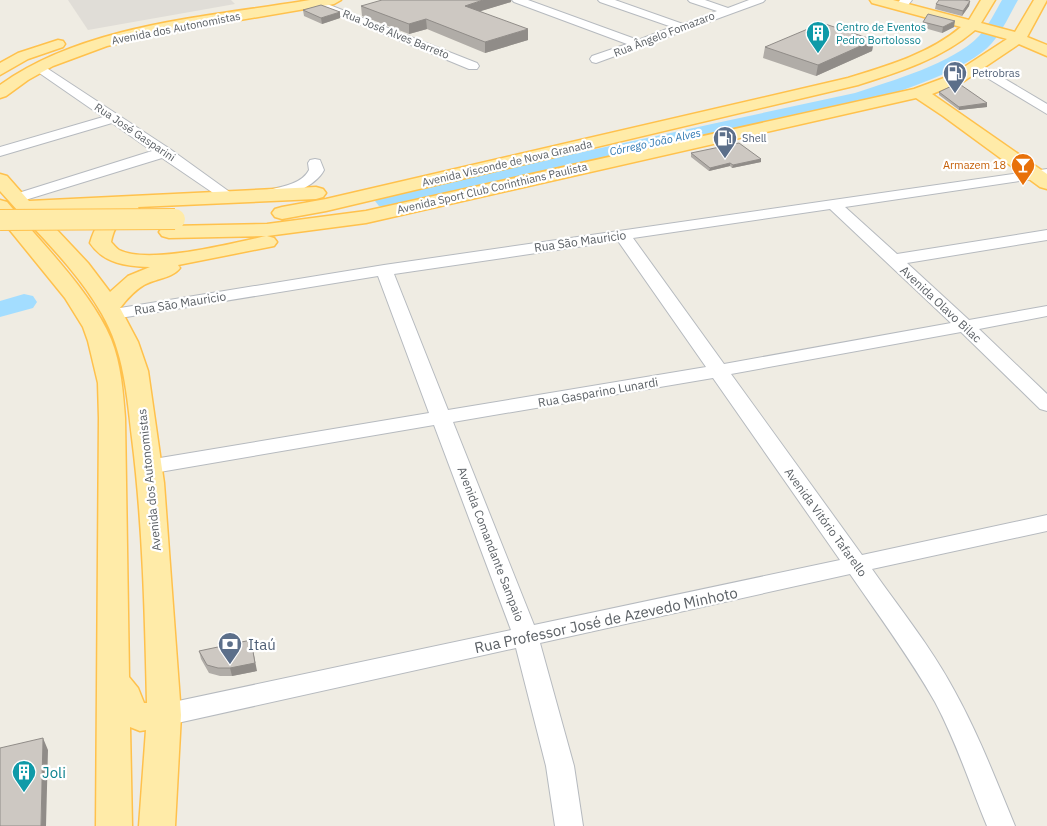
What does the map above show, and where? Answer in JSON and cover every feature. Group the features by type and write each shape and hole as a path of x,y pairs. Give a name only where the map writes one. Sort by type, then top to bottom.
{"main road":[{"name":"Avenida dos Autonomistas","path":"0,70 23,56 93,35 311,1 334,0"},
{"path":"877,0 903,3 978,28 1016,37 1047,51"},
{"name":"Avenida Visconde de Nova Granada","path":"173,217 243,218 285,213 858,81 918,59 978,28 988,0"},
{"name":"Avenida Sport Club Corinthians Paulista","path":"173,217 267,230 366,217 919,93 944,85 978,67 1016,37 1041,0"},
{"name":"Avenida dos Autonomistas","path":"0,93 41,66 95,45 138,34 311,1"},
{"path":"41,66 23,56 5,50 93,35"},
{"path":"858,81 880,81 891,84 898,91 891,98"},
{"path":"919,93 1043,177"},
{"name":"Avenida dos Autonomistas","path":"0,180 94,327 100,341 110,382 112,418 114,826"},
{"path":"0,232 173,217 230,198 398,188"},
{"name":"Avenida dos Autonomistas","path":"14,204 65,250 112,310 132,354 148,466 157,564 164,715 157,826"},
{"path":"14,204 173,217"},
{"path":"173,217 134,208 115,215 109,220 103,231 100,243 105,251 115,256 142,262 162,261 228,251 327,230 366,217"},
{"path":"0,220 173,217"},
{"path":"112,310 127,286 136,280 171,267 215,257 228,251"},
{"path":"114,682 126,697 126,709 140,717 164,715"}],"street":[{"path":"518,0 638,44"},
{"path":"604,0 682,27"},
{"path":"694,0 727,11"},
{"name":"Rua Ângelo Fomazaro","path":"596,59 760,0"},
{"name":"Rua José Alves Barreto","path":"311,1 473,66"},
{"name":"Rua José Gasparini","path":"41,66 230,198"},
{"path":"978,67 1047,110"},
{"path":"0,152 115,118"},
{"path":"14,204 165,152"},
{"path":"257,197 304,183 316,172 317,167 314,163"},
{"name":"Rua São Mauricio","path":"112,310 622,235 1043,177"},
{"name":"Avenida Olavo Bilac","path":"834,205 964,325 1047,405"},
{"name":"Avenida Vitório Tafarello","path":"622,235 910,641 944,695 958,722 1001,826"},
{"path":"894,260 1047,235"},
{"name":"Avenida Comandante Sampaio","path":"384,270 443,418 526,637 560,766 569,826"},
{"name":"Rua Gasparino Lunardi","path":"148,466 718,371 1047,311"},
{"name":"Rua Professor José de Azevedo Minhoto","path":"164,715 1047,523"}],"shaded area":[{"path":"68,0 231,0 235,4 88,30"}],"building":[{"path":"382,0 483,0 465,6 528,29 485,42 426,19 409,24 361,6"},
{"path":"939,0 970,1 963,11 936,4"},
{"path":"321,5 340,12 321,18 303,10"},
{"path":"928,14 955,21 943,27 923,22"},
{"path":"822,23 874,40 818,65 765,47"},
{"path":"958,83 987,103 959,107 939,92"},
{"name":"Shell","path":"739,143 761,159 710,168 691,153"},
{"name":"Itaú","path":"251,640 255,663 230,668 218,668 207,665 199,651"},
{"name":"Joli","path":"43,738 41,826 0,826 0,748"}],"waterway":[{"name":"Córrego João Alves","path":"387,201 860,98 927,74 975,49 989,35 1010,0"},
{"name":"Córrego João Alves","path":"0,309 24,302"}],"place":[{"name":"Centro de Eventos Pedro Bortolosso","path":"818,54"},
{"name":"Petrobras","path":"955,94"},
{"name":"Shell","path":"725,159"},
{"name":"Armazem 18","path":"1023,186"},
{"name":"Itaú","path":"230,665"},
{"name":"Joli","path":"24,793"}]}
